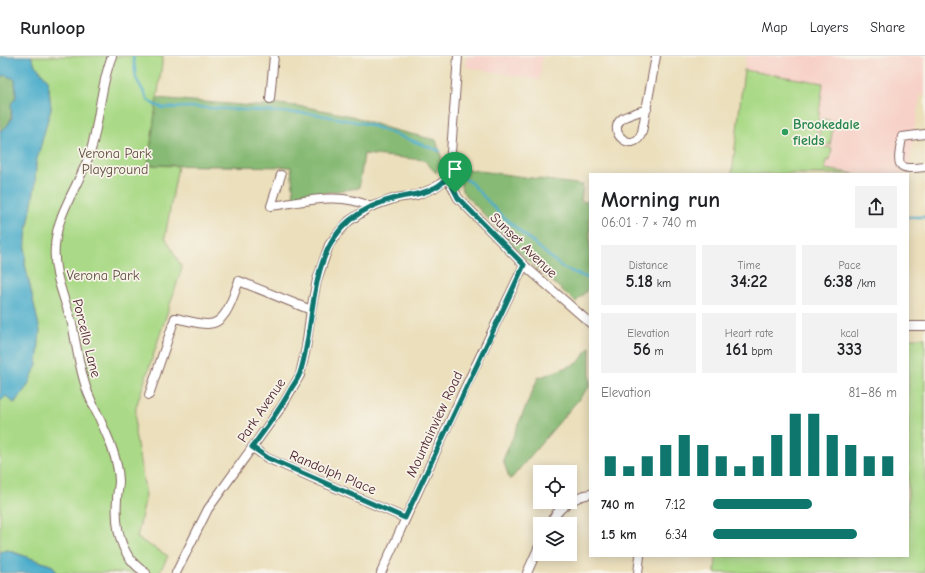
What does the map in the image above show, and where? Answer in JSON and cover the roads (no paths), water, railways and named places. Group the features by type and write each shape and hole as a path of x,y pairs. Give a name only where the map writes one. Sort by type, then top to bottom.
{"street":[{"name":"Porcello Lane","path":"112,56 104,83 91,151 58,225 55,245 55,264 56,274 74,328 79,361 87,390 115,458 119,482 116,517 118,534 122,548 135,565 146,573"},
{"path":"270,99 274,56"},
{"path":"447,179 450,166 458,56"},
{"path":"647,109 656,56"},
{"path":"925,134 902,137 899,161 902,166 907,169 925,168"},
{"path":"281,175 271,206 330,198 363,202 370,207"},
{"name":"Park Avenue","path":"176,573 208,509 282,406 300,374 306,348 317,280 329,245 349,221 370,207 396,198 417,195 434,188 447,179"},
{"name":"Sunset Avenue","path":"447,179 458,198 524,265 589,322"},
{"name":"Mountainview Road","path":"381,573 405,518 524,265"},
{"path":"149,395 175,318 208,324 222,318 228,309 238,281 311,310"},
{"path":"909,326 925,326"},
{"name":"Randolph Place","path":"252,447 268,458 405,518"},
{"path":"554,517 566,505 579,497 589,494"},
{"path":"638,573 640,557"},
{"path":"527,573 533,560"}],"water":[{"path":"0,56 31,56 35,65 48,80 51,108 36,163 35,186 26,237 25,264 40,331 37,365 27,387 14,403 6,396 0,402 0,131 7,126 12,118 11,104 16,97 15,79 4,75 0,78"},
{"path":"7,550 53,566 57,573 0,573 0,552"}],"waterway":[{"path":"133,56 136,78 148,100 155,105 164,108 190,107 315,114 367,124 440,151"},
{"path":"460,175 471,183 500,214 563,268 589,279"},
{"path":"909,217 925,217"}],"place":[{"name":"Brookedale fields","path":"785,132"}],"park label":[{"name":"Verona Park Playground","path":"115,162"},
{"name":"Verona Park","path":"103,275"}]}
